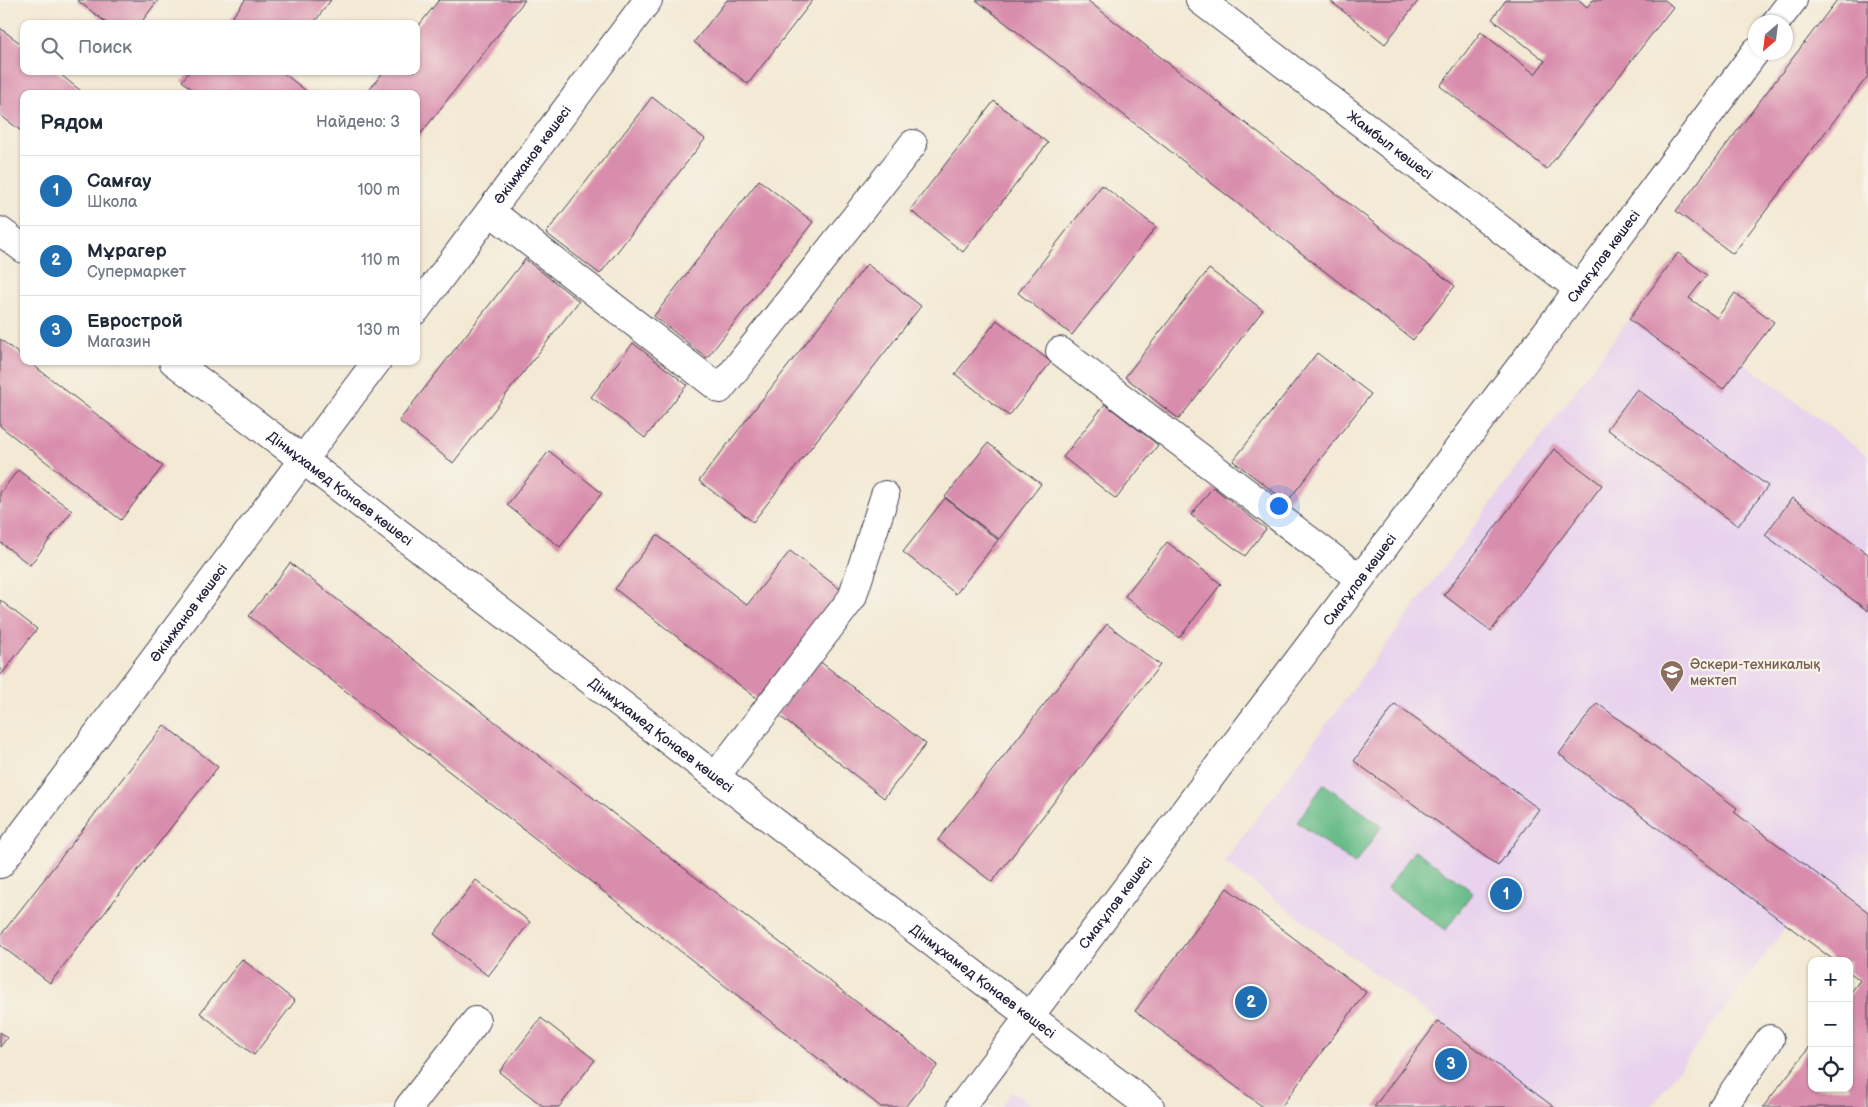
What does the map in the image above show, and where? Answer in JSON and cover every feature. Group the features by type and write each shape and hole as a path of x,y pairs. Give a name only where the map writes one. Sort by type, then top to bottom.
{"street":[{"name":"Әкімжанов көшесі","path":"420,305 648,0"},
{"name":"Жамбыл көшесі","path":"1200,0 1580,289"},
{"path":"1781,15 1793,0"},
{"name":"Смағұлов көшесі","path":"961,1107 1580,289 1749,60"},
{"path":"491,212 720,389 913,144"},
{"path":"0,231 20,246"},
{"path":"1060,351 1360,579"},
{"name":"Дінмұхамед Қонаев көшесі","path":"178,365 1029,1017 1150,1107"},
{"name":"Әкімжанов көшесі","path":"0,864 374,365"},
{"path":"716,776 852,598 884,495"},
{"path":"409,1107 476,1022"},
{"path":"1723,1107 1770,1039"}],"shaded area":[{"path":"1629,319 1723,389 1743,362 1868,456 1868,986 1853,966 1853,957 1830,957 1787,925 1651,1107 1554,1107 1224,862"},
{"path":"1012,1091 1034,1107 1001,1107"}],"green space":[{"path":"1324,784 1382,826 1355,864 1297,822"},
{"path":"1415,850 1473,892 1446,930 1387,888"}],"building":[{"path":"77,0 158,0 143,20 103,20"},
{"path":"245,0 331,0 316,20 230,20"},
{"path":"439,0 525,0 420,135 420,90 369,90 381,75 420,75 420,24"},
{"path":"727,0 813,0 748,84 694,42"},
{"path":"976,0 1087,0 1455,286 1413,340"},
{"path":"1329,0 1419,0 1385,44"},
{"path":"1506,0 1579,0 1587,7 1593,0 1665,0 1673,7 1547,169 1440,86 1481,32 1535,74 1545,61 1492,19"},
{"path":"1837,0 1868,0 1868,76 1733,254 1676,211"},
{"path":"0,28 20,43 20,75 61,75 80,90 20,90 20,130 0,115"},
{"path":"187,75 286,75 305,90 193,90 182,81"},
{"path":"652,97 705,139 600,274 546,233"},
{"path":"994,101 1048,143 963,252 910,210"},
{"path":"759,180 813,222 707,358 654,316"},
{"path":"1102,185 1156,227 1072,335 1018,293"},
{"path":"1678,253 1707,275 1689,298 1717,318 1735,293 1774,322 1723,389 1629,319"},
{"path":"525,259 579,301 453,463 399,421"},
{"path":"867,264 921,306 753,522 699,481"},
{"path":"1209,269 1263,310 1179,419 1125,377"},
{"path":"997,320 1051,362 1009,416 955,374"},
{"path":"0,339 20,355 20,365 33,365 163,466 121,520 0,426"},
{"path":"633,343 687,385 645,438 591,397"},
{"path":"1317,353 1371,394 1287,502 1233,461"},
{"path":"1637,389 1768,486 1738,526 1607,429"},
{"path":"1105,404 1158,445 1116,499 1063,457"},
{"path":"988,443 1041,484 999,539 945,497"},
{"path":"1554,449 1602,485 1491,631 1444,595"},
{"path":"549,451 602,493 560,547 507,505"},
{"path":"18,470 72,511 30,565 0,542 0,493"},
{"path":"1213,487 1266,529 1245,556 1191,515"},
{"path":"945,498 998,540 956,594 903,552"},
{"path":"1792,498 1868,554 1868,611 1765,535"},
{"path":"657,535 747,605 790,551 844,592 759,700 615,589"},
{"path":"1167,542 1221,584 1179,638 1125,596"},
{"path":"290,563 938,1065 905,1107 881,1107 249,616"},
{"path":"0,600 37,629 0,676"},
{"path":"1107,624 1160,665 992,882 938,840"},
{"path":"818,660 926,744 884,798 777,714"},
{"path":"1597,703 1737,808 1734,812 1868,912 1868,1107 1763,1107 1808,1049 1808,1092 1853,1092 1853,990 1860,980 1853,975 1853,957 1830,957 1559,754"},
{"path":"1395,704 1539,809 1498,866 1354,761"},
{"path":"164,725 218,767 50,983 0,945 0,936"},
{"path":"476,880 530,922 488,976 434,934"},
{"path":"1227,888 1366,992 1281,1107 1263,1107 1135,1011"},
{"path":"242,959 295,1001 254,1055 200,1013"},
{"path":"541,1018 595,1060 559,1107 544,1107 499,1072"},
{"path":"1438,1021 1554,1107 1374,1107"},
{"path":"0,1032 7,1038 0,1047"}],"place":[{"name":"Әскери-техникалық мектеп","path":"1672,693"},
{"name":"Самғау","path":"1506,894"},
{"name":"Мұрагер","path":"1251,1002"},
{"name":"Еврострой","path":"1451,1064"}]}
